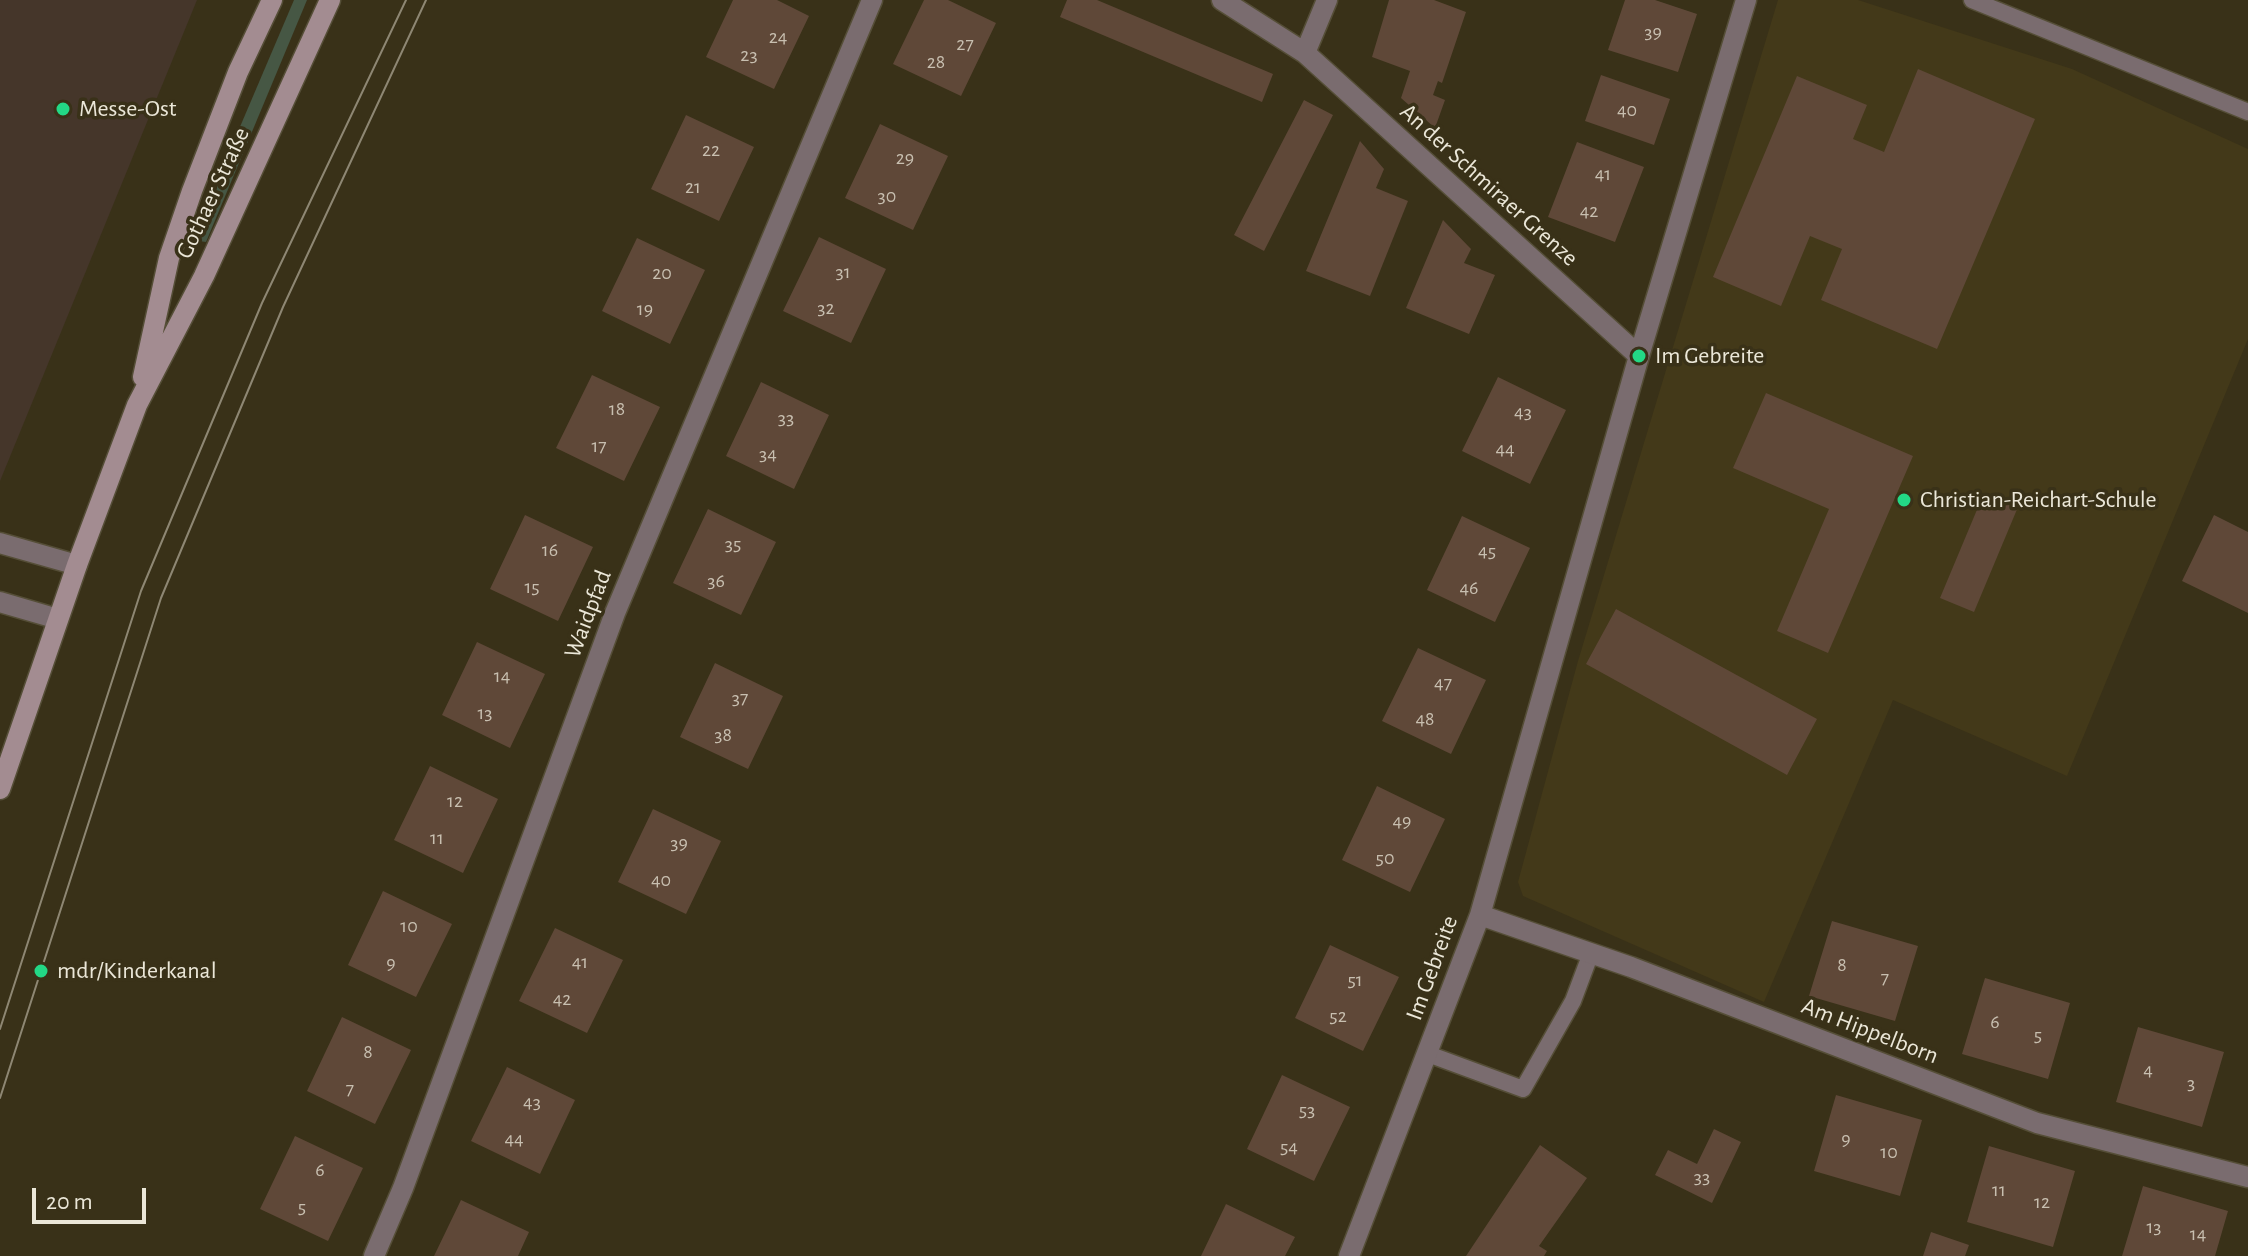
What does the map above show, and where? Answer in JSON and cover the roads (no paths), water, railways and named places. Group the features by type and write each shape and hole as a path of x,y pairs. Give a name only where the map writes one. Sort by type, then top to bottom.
{"main road":[{"name":"Gothaer Straße","path":"137,405 169,258 238,72 272,0"},
{"name":"Gothaer Straße","path":"0,789 77,565 137,405 204,276 330,0"}],"street":[{"name":"Waidpfad","path":"374,1256 403,1188 615,613 872,0"},
{"name":"An der Schmiraer Grenze","path":"1222,0 1305,53 1639,356"},
{"path":"1305,53 1327,0"},
{"name":"Im Gebreite","path":"1349,1256 1480,915 1639,356 1746,0"},
{"path":"0,543 77,565"},
{"path":"0,602 58,619"},
{"name":"Am Hippelborn","path":"1480,915 1591,953 2037,1123 2248,1177"}],"lane":[{"path":"1972,0 2248,112"},
{"path":"1428,1054 1523,1089 1573,1001 1591,953"}],"tram line":[{"path":"0,1029 141,591 262,303 406,0"},
{"path":"0,1098 161,598 283,307 426,0"}],"place":[{"name":"Messe-Ost","path":"63,109"},
{"name":"Im Gebreite","path":"1639,356"},
{"name":"Christian-Reichart-Schule","path":"1904,500"},
{"name":"mdr/Kinderkanal","path":"41,971"}]}
